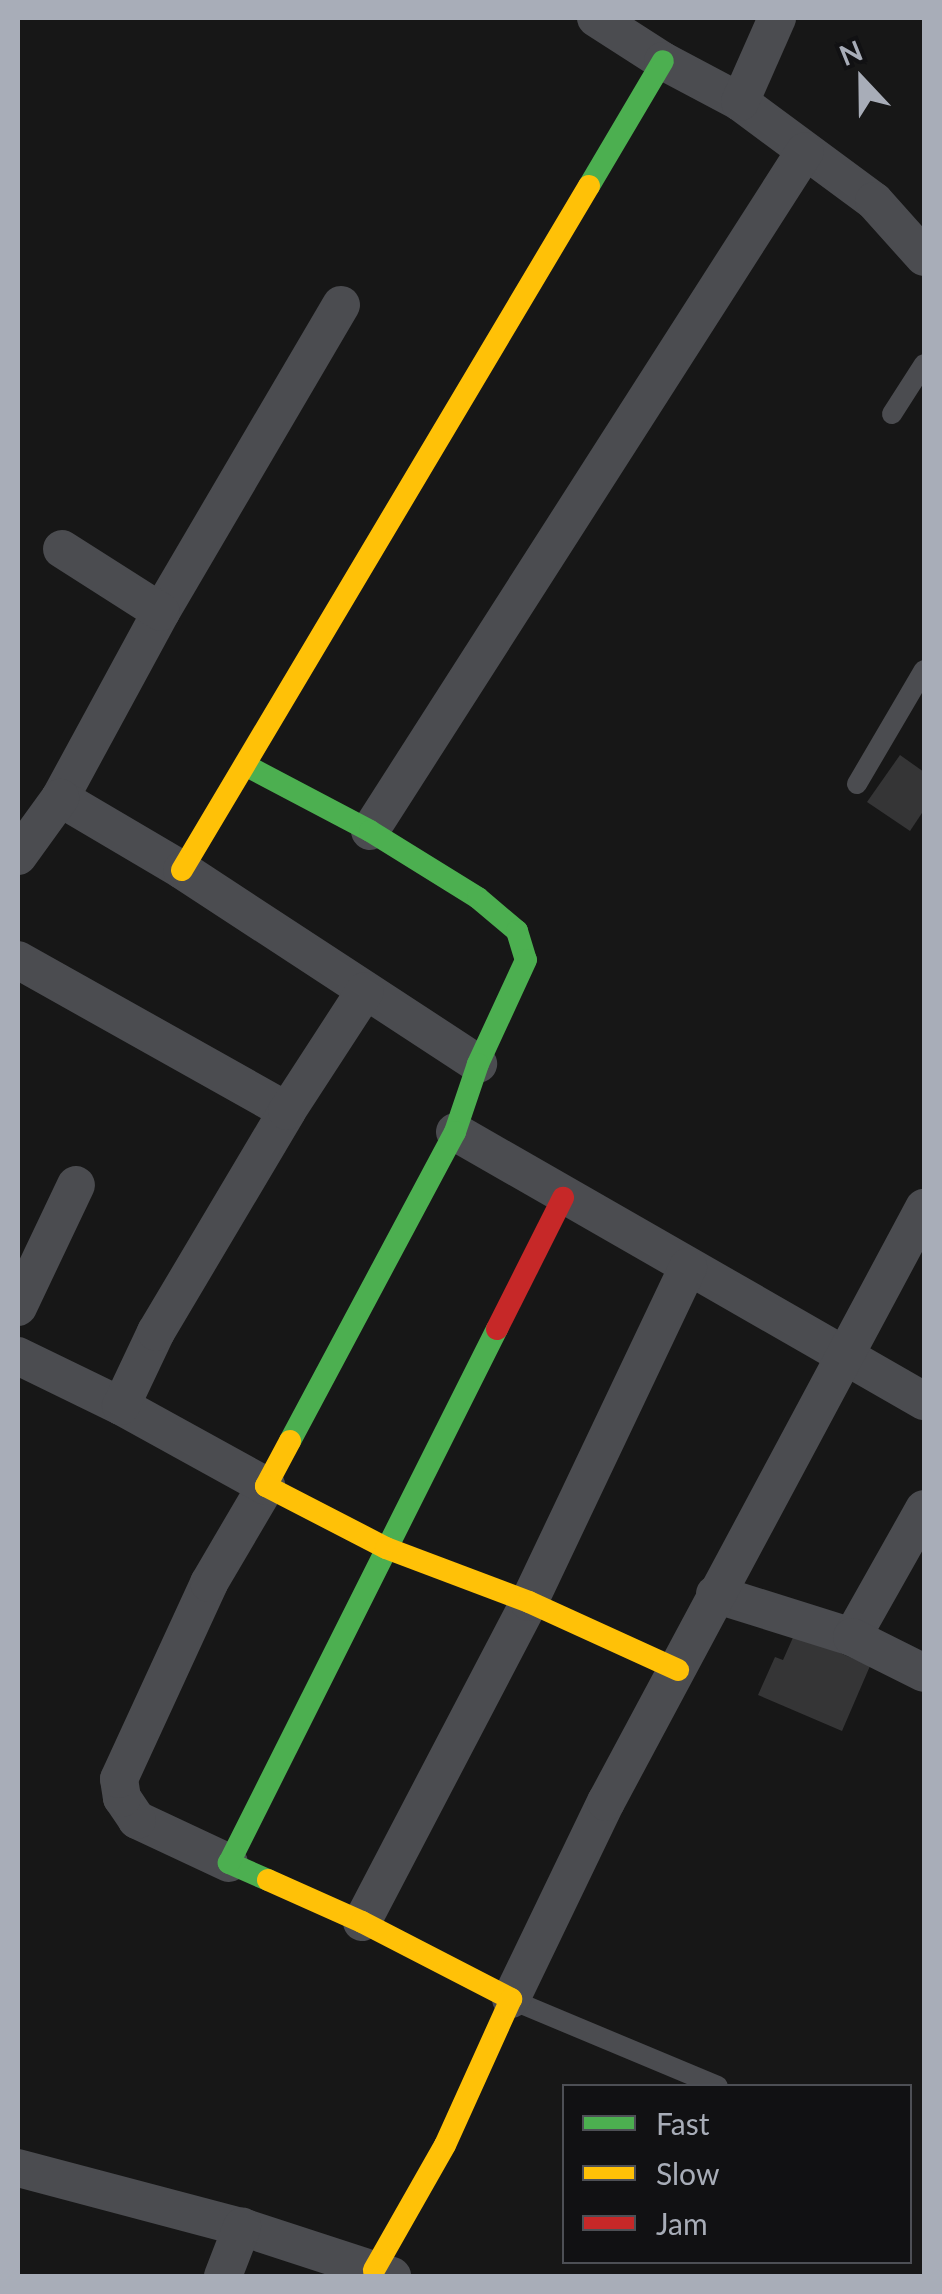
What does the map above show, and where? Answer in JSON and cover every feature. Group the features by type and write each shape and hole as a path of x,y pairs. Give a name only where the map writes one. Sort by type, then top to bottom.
{"street":[{"path":"596,18 663,61 740,102 919,235"},
{"path":"740,102 777,18"},
{"path":"182,870 663,61"},
{"path":"370,831 805,151"},
{"path":"18,856 60,798 160,612 341,305"},
{"path":"62,548 160,612"},
{"path":"245,765 370,831 478,898 516,931 526,960 478,1064 455,1132 266,1486 209,1583 120,1778 122,1798 136,1820 362,1922 510,1999"},
{"path":"60,798 182,870 478,1064"},
{"path":"18,960 287,1111"},
{"path":"121,1406 156,1332 287,1111 365,991"},
{"path":"455,1132 563,1198 924,1402"},
{"path":"18,1307 76,1185"},
{"path":"229,1864 563,1198"},
{"path":"18,2168 242,2228 383,2274 606,1802 844,1355 911,1263 924,1208"},
{"path":"362,1922 528,1602 688,1268"},
{"path":"18,1356 121,1406 386,1548 528,1602 678,1670"},
{"path":"852,1637 924,1510"},
{"path":"715,1594 852,1637 924,1673"},
{"path":"223,2276 242,2228"}],"lane":[{"path":"892,414 924,364"},
{"path":"856,784 924,670"},
{"path":"510,1999 713,2084"}],"building":[{"path":"900,755 924,772 924,810 910,831 867,802"},
{"path":"795,1633 870,1666 842,1731 758,1695 775,1657 783,1660"}],"traffic: fast":[{"path":"589,186 663,61"},
{"path":"245,765 370,831 478,898 517,931 526,960 478,1064 455,1132 290,1441"},
{"path":"268,1880 229,1863 497,1329"}],"traffic: slow":[{"path":"182,870 589,186"},
{"path":"290,1441 266,1486 386,1548 529,1602 678,1670"},
{"path":"268,1880 362,1922 511,1999 445,2145 374,2270"}],"traffic: jam":[{"path":"497,1329 563,1198"}]}
